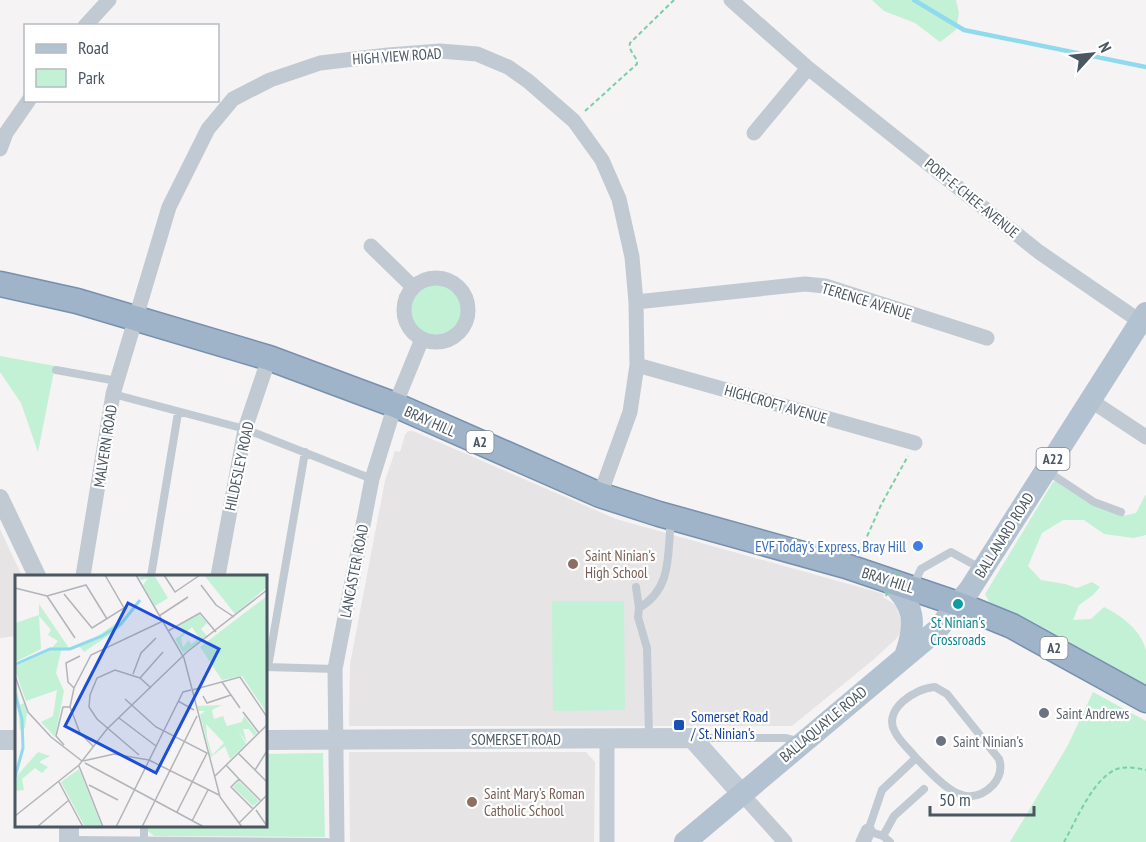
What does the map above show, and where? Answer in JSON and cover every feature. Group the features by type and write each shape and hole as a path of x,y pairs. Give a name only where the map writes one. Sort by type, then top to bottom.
{"highway":[{"name":"BRAY HILL","path":"0,284 77,300 269,358 395,405 600,495 958,604"},
{"name":"A2","path":"958,604 1012,626 1146,700"}],"main road":[{"name":"BALLANARD ROAD","path":"958,604 1143,318"},
{"path":"896,584 910,606 912,620 911,640 905,656"},
{"name":"BALLAQUAYLE ROAD","path":"685,842 937,630 958,604"},
{"path":"692,738 741,793"},
{"name":"SOMERSET ROAD","path":"267,740 692,738"}],"street":[{"path":"87,24 109,0"},
{"name":"PORT-E-CHEE-AVENUE","path":"731,0 808,68 1039,252 1143,318"},
{"name":"HIGH VIEW ROAD","path":"137,317 170,207 207,129 233,99 270,80 320,63 440,51 477,54 508,67 528,81 574,121 602,160 619,199 625,220 632,256 636,302 637,365 630,412 600,495"},
{"path":"754,133 808,68"},
{"path":"0,149 6,134 28,102"},
{"path":"371,246 413,287"},
{"path":"429,278 448,280 456,284 467,299 467,318 458,334 441,342 422,339 414,334 407,325 404,316 407,295 413,287 429,278"},
{"name":"TERENCE AVENUE","path":"636,302 805,285 825,286 987,338"},
{"name":"MALVERN ROAD","path":"83,575 115,388 137,317"},
{"name":"LANCASTER ROAD","path":"337,842 335,669 372,479 395,405 422,339"},
{"name":"HILDESLEY ROAD","path":"218,575 245,429 269,358"},
{"name":"HIGHCROFT AVENUE","path":"637,365 915,444"},
{"path":"1090,400 1146,436"},
{"path":"0,498 37,575"},
{"path":"607,738 607,842"},
{"path":"741,793 785,842"}],"lane":[{"path":"57,370 115,388 178,413 245,429 372,479"},
{"path":"151,575 178,413"},
{"path":"305,452 267,667 335,669"},
{"path":"1046,470 1094,502 1121,512"},
{"path":"639,608 658,592 668,564 671,517"},
{"path":"896,584 951,552 982,570"},
{"path":"636,587 638,617 647,648 649,738"},
{"path":"935,687 947,694 999,759 1000,772 992,785 983,793 964,796 952,792 916,758 895,733 893,717 905,699 916,691 935,687"},
{"path":"692,738 785,738 802,742"},
{"path":"890,842 883,836 866,837 882,790 916,758"},
{"path":"883,836 894,816 924,789"},
{"path":"144,827 144,840"},
{"path":"69,836 144,840 327,842"}],"path":[{"path":"574,121 633,69 638,61 630,51 630,43 674,0"},
{"path":"860,552 881,505 915,444"},
{"path":"1064,842 1087,800 1110,774 1117,769 1126,768 1146,770"}],"shaded area":[{"name":"Saint Ninian's High School","path":"408,431 413,431 616,519 884,594 883,597 897,608 903,628 897,638 873,660 792,726 349,726 350,664 385,481 395,451 400,452"},
{"path":"0,529 22,575 15,575 15,636 0,638"},
{"name":"Saint Mary's Roman Catholic School","path":"349,752 586,752 595,762 594,842 350,842"}],"green space":[{"path":"872,0 956,0 959,13 956,30 940,42 915,23 884,11"},
{"path":"430,283 440,283 454,290 461,309 454,328 440,335 430,335 420,331 413,324 409,314 409,304 413,294 420,287"},
{"path":"0,356 55,366 38,452 21,403 0,372"},
{"path":"1057,480 1123,516 1136,513 1146,494 1146,535 1134,538 1104,534 1084,520 1063,520 1042,533 1028,566 1041,580 1077,588 1092,582 1100,587 1079,605 1073,620 1091,619 1104,607 1130,624 1140,636 1146,651 1146,690 991,605 985,594 1053,482"},
{"path":"552,601 624,601 625,710 553,711"},
{"path":"1093,692 1146,721 1146,842 1010,842 1068,745"},
{"path":"323,753 325,837 154,836 148,831 148,827 267,827 267,754"}],"waterway":[{"path":"914,0 964,30 1146,67"}],"place":[{"name":"EVF Today's Express, Bray Hill","path":"918,546"},
{"name":"Saint Ninian's High School","path":"573,564"},
{"name":"St Ninian's Crossroads","path":"958,604"},
{"name":"Saint Andrews","path":"1044,713"},
{"name":"Somerset Road / St. Ninian's","path":"679,725"},
{"name":"Saint Ninian's","path":"941,741"},
{"name":"Saint Mary's Roman Catholic School","path":"472,802"}]}
